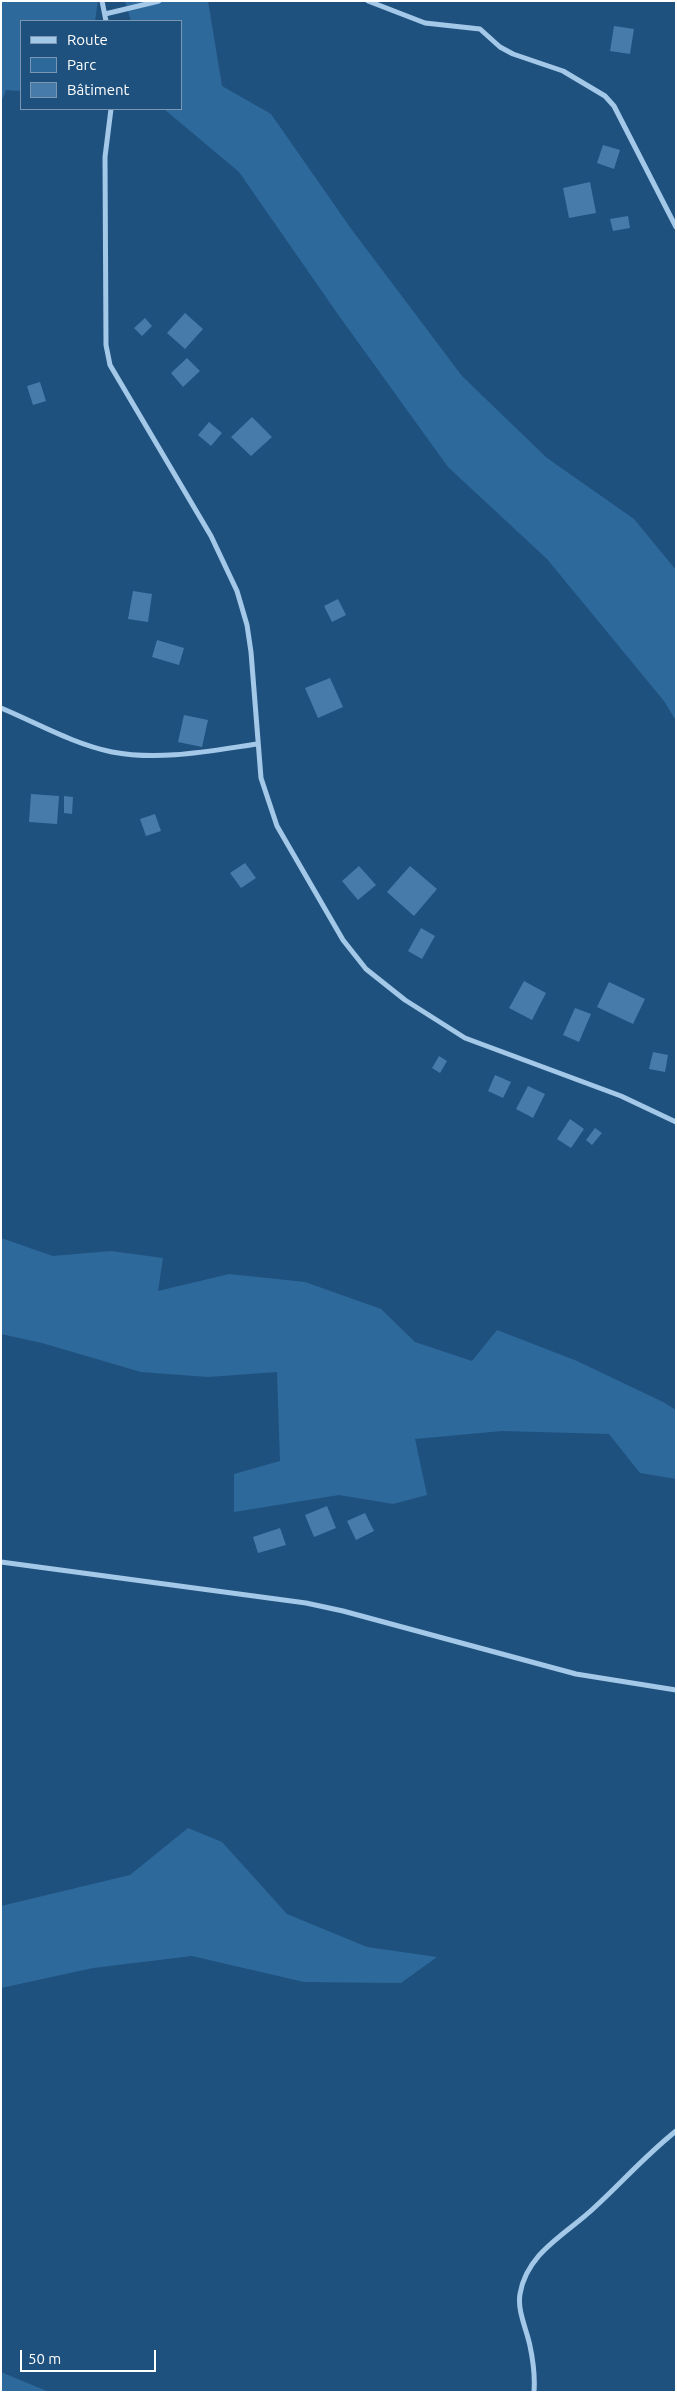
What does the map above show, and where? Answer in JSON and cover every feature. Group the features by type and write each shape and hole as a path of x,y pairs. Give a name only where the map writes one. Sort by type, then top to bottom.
{"street":[{"path":"102,1 106,20"},
{"path":"105,14 159,1"},
{"path":"368,1 426,23 480,29 500,47 513,54 562,71 605,96 614,106 676,227"},
{"path":"111,110 105,157 106,344 110,365 211,536 237,592 247,625 251,652 261,778 277,826 343,940 366,969 405,1000 465,1038 621,1096 676,1122"},
{"path":"1,708 75,740 112,752 182,755 257,744"},
{"path":"1,1562 306,1603 352,1613 576,1674 676,1690"},
{"path":"534,2392 530,2346 524,2329 519,2296 528,2269 552,2241 594,2209 656,2147 676,2131"}],"green space":[{"path":"1,1 98,1 95,20 20,20 20,91 6,90 1,103"},
{"path":"125,1 208,1 222,86 271,114 352,230 462,376 547,458 634,519 676,570 676,721 664,701 547,559 448,467 337,313 239,172 165,110 182,110 182,20 131,20"},
{"path":"1,1238 53,1256 111,1251 163,1258 158,1291 229,1274 305,1282 381,1309 415,1342 472,1361 497,1330 577,1361 676,1410 676,1479 640,1473 609,1434 502,1431 415,1439 427,1495 393,1504 339,1495 234,1512 234,1474 280,1461 277,1372 208,1377 141,1372 42,1343 1,1334"},
{"path":"188,1828 222,1842 287,1914 367,1947 437,1957 401,1983 304,1982 192,1956 93,1968 1,1988 1,1906 130,1875"},
{"path":"1,2372 49,2392 1,2392"}],"building":[{"path":"614,26 634,29 630,54 610,51"},
{"path":"603,145 620,150 614,169 597,163"},
{"path":"590,182 596,213 569,218 563,188"},
{"path":"628,216 630,228 613,231 610,219"},
{"path":"185,313 203,329 185,349 167,333"},
{"path":"145,318 152,326 142,336 134,328"},
{"path":"187,358 200,371 183,387 171,373"},
{"path":"40,382 46,401 33,405 27,386"},
{"path":"252,417 272,437 251,456 231,437"},
{"path":"209,422 222,433 211,446 198,435"},
{"path":"133,591 152,594 148,622 128,619"},
{"path":"338,599 346,615 332,622 324,606"},
{"path":"157,640 184,648 179,665 152,657"},
{"path":"330,678 343,707 318,718 305,688"},
{"path":"184,715 208,720 202,747 178,742"},
{"path":"31,794 59,796 57,824 29,822"},
{"path":"64,796 73,797 72,814 64,813"},
{"path":"155,814 161,831 146,836 140,819"},
{"path":"245,863 256,878 241,888 230,873"},
{"path":"359,866 376,885 358,900 342,881"},
{"path":"410,866 437,889 414,916 387,892"},
{"path":"421,928 435,936 422,959 408,951"},
{"path":"524,981 546,993 532,1020 509,1008"},
{"path":"609,982 645,999 633,1024 597,1007"},
{"path":"575,1008 591,1014 579,1042 563,1035"},
{"path":"653,1052 668,1055 665,1072 649,1069"},
{"path":"439,1056 447,1061 440,1073 432,1068"},
{"path":"495,1075 511,1082 503,1098 488,1091"},
{"path":"528,1086 545,1094 533,1118 516,1109"},
{"path":"570,1119 584,1129 571,1148 557,1139"},
{"path":"595,1128 602,1133 592,1145 586,1140"},
{"path":"327,1506 336,1528 314,1537 305,1515"},
{"path":"365,1513 374,1531 356,1540 347,1521"},
{"path":"280,1528 286,1545 258,1553 253,1537"}]}
